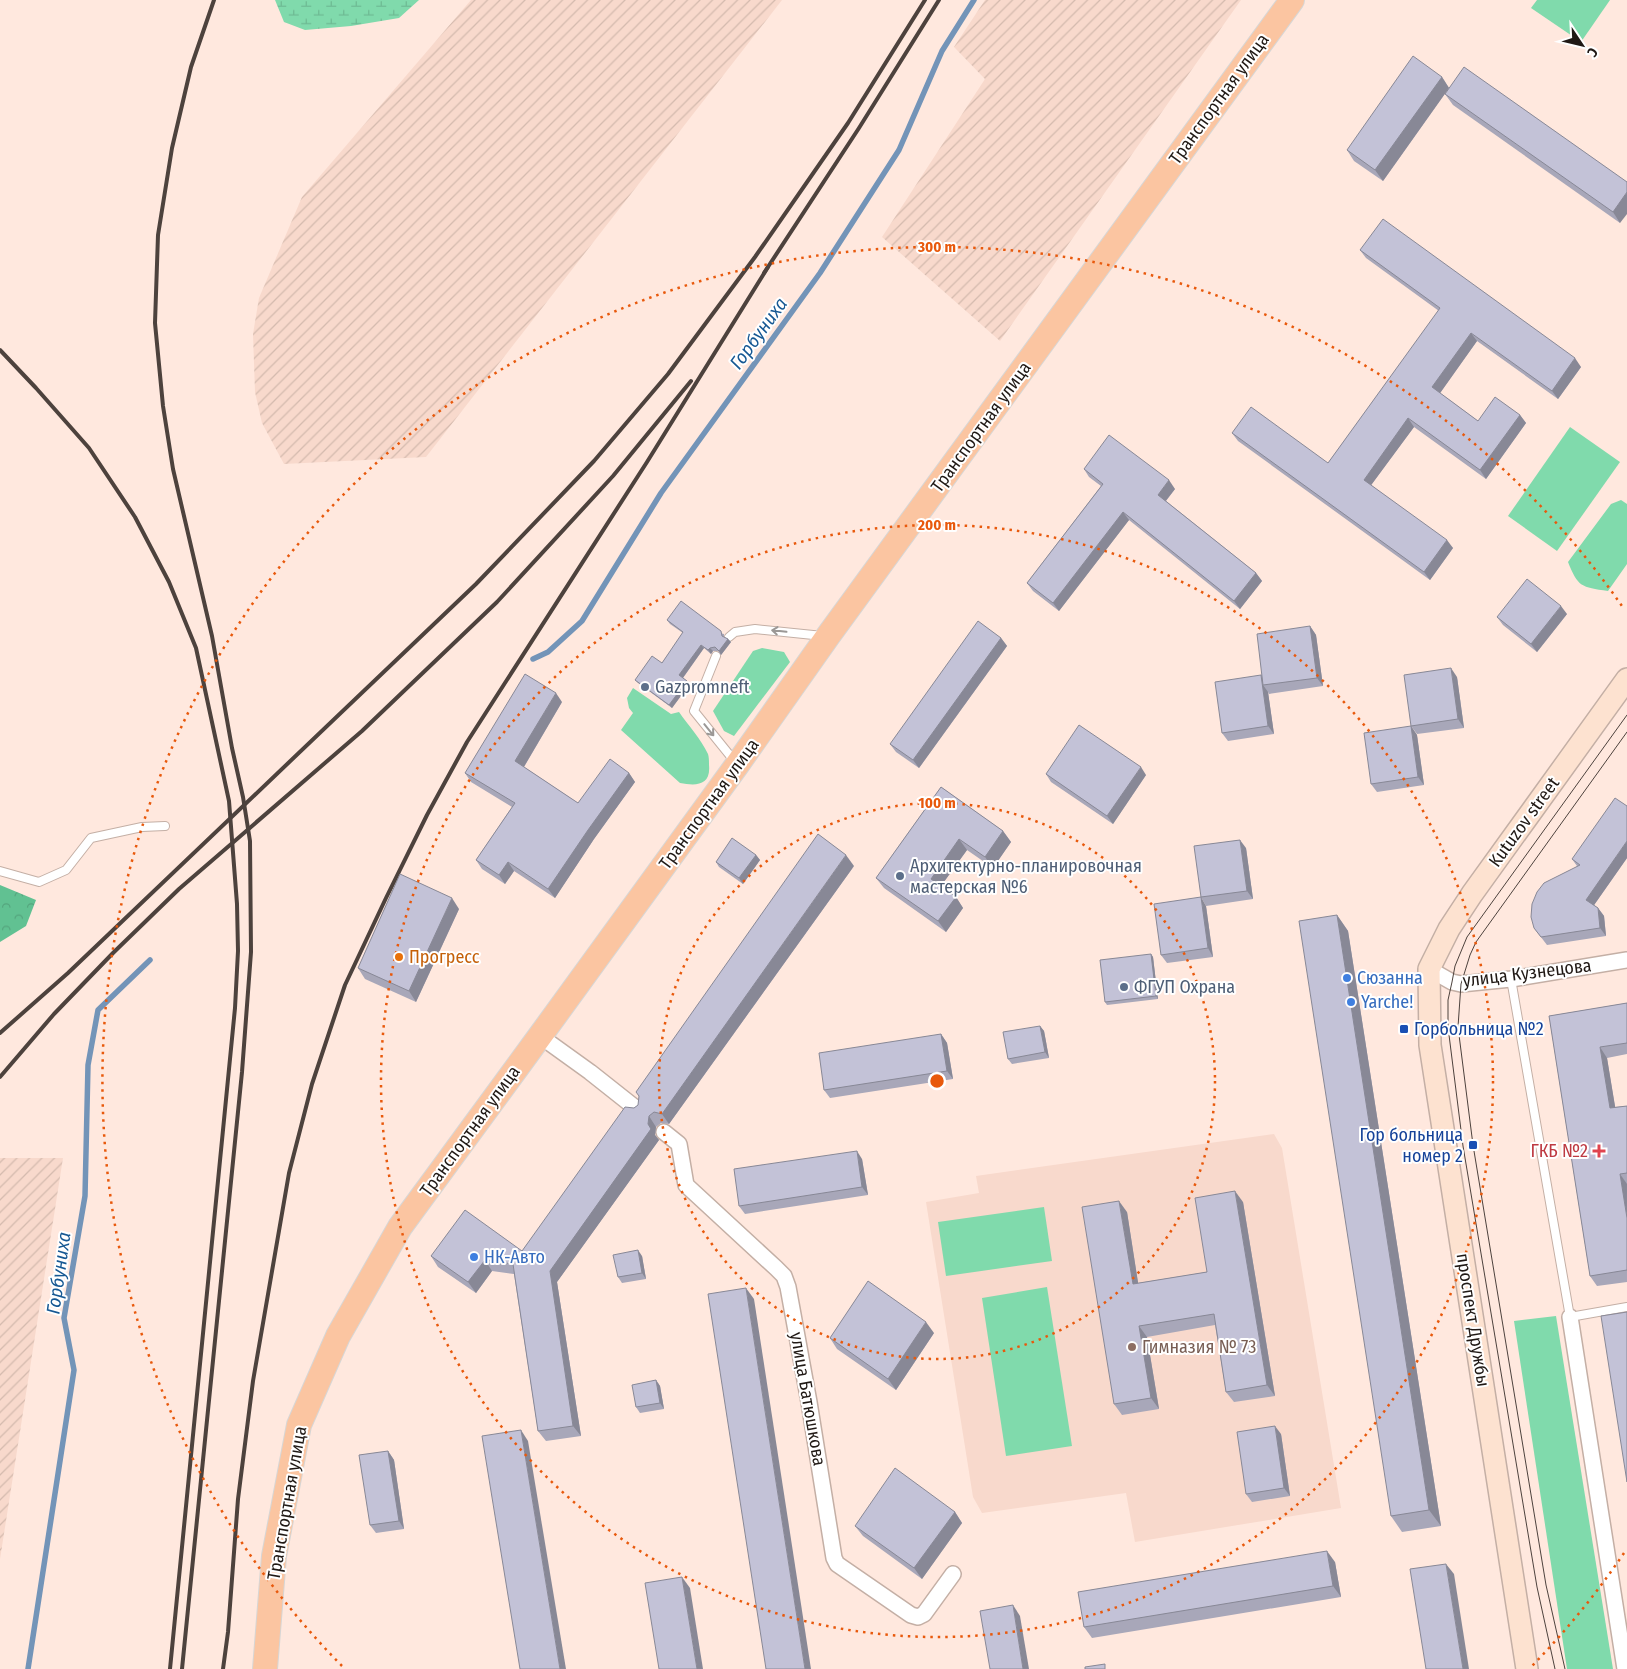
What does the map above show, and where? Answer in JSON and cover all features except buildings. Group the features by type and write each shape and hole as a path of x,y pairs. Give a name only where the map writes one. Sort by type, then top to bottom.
{"main road":[{"name":"Транспортная улица","path":"265,1669 274,1556 299,1425 338,1336 400,1226 1292,0"},
{"name":"Kutuzov street","path":"1430,969 1449,929 1472,894 1627,680"},
{"name":"проспект Дружбы","path":"1430,969 1430,1045 1527,1669"}],"street":[{"name":"улица Кузнецова","path":"1430,969 1452,982 1461,984 1510,979 1627,960"},
{"path":"540,1036 638,1110"},
{"name":"улица Батюшкова","path":"664,1132 679,1144 686,1185 784,1276 788,1286 834,1558 837,1564 911,1615 918,1617 924,1614 953,1574"},
{"path":"1570,1318 1626,1669"}],"lane":[{"path":"729,637 735,632 755,629 828,636"},
{"path":"716,656 694,711 737,765"},
{"path":"0,871 39,882 66,870 91,838 142,827 165,826"},
{"path":"1510,979 1570,1318 1627,1307"}],"shaded area":[{"path":"471,0 782,0 426,457 284,464 262,423 255,392 253,334 259,298 302,197"},
{"path":"985,0 1241,0 1000,341 882,237 985,79 954,47"},
{"name":"Гимназия № 73","path":"1274,1134 1282,1148 1341,1508 1135,1542 1126,1493 982,1513 973,1497 926,1202 979,1193 976,1176"},
{"path":"0,1158 63,1158 0,1559"}],"green space":[{"path":"275,0 419,0 399,18 351,26 305,30 284,22"},
{"path":"1537,0 1610,0 1581,42 1531,8"},
{"path":"1570,427 1620,462 1557,551 1508,516"},
{"path":"1621,500 1627,504 1627,564 1608,591 1586,587 1575,577 1568,562 1611,504"},
{"path":"762,648 784,652 790,662 734,736 724,731 713,711 753,651"},
{"path":"633,688 671,714 679,712 708,754 709,772 705,781 697,784 680,783 621,730 633,713 629,708 627,698"},
{"path":"0,885 36,900 26,926 0,942"},
{"path":"1044,1207 1052,1261 946,1276 938,1222"},
{"path":"1047,1287 1072,1446 1006,1456 982,1298"},
{"path":"1556,1316 1613,1669 1567,1669 1514,1321"}],"waterway":[{"name":"Горбуниха","path":"533,659 548,652 582,621 661,493 820,273 899,150 942,51 974,0"},
{"name":"Горбуниха","path":"28,1669 74,1370 64,1318 85,1196 88,1065 98,1010 150,960"}],"tram line":[{"path":"1555,1669 1537,1587 1463,1146 1448,1027 1448,1000 1455,966 1467,937 1627,715"},
{"path":"1565,1669 1546,1585 1473,1145 1458,1027 1461,984 1476,942 1627,732"}],"railway":[{"path":"182,1669 242,1072 251,952 250,841 212,636 173,469 163,406 155,323 158,235 172,148 191,67 214,0"},
{"path":"0,1033 68,973 476,584 594,461 668,374 755,257 848,123 925,0"},
{"path":"764,273 859,128 939,0"},
{"path":"223,1669 228,1632 238,1499 253,1381 289,1173 312,1084 345,985 427,815 467,742 647,462 768,267"},
{"path":"0,350 89,448 135,517 169,582 196,648 229,801 237,904 238,951 235,1008 170,1669"},
{"path":"0,1077 54,1014 179,889 362,731 497,602 613,476 691,381"}],"place":[{"name":"Gazpromneft","path":"645,687"},
{"name":"Архитектурно-планировочная мастерская №6","path":"900,876"},
{"name":"Прогресс","path":"399,957"},
{"name":"Сюзанна","path":"1347,978"},
{"name":"ФГУП Охрана","path":"1124,987"},
{"name":"Yarche!","path":"1351,1002"},
{"name":"Горбольница №2","path":"1404,1029"},
{"name":"Гор больница номер 2","path":"1473,1145"},
{"name":"ГКБ №2","path":"1599,1151"},
{"name":"НК-Авто","path":"474,1257"},
{"name":"Гимназия № 73","path":"1132,1347"}]}
